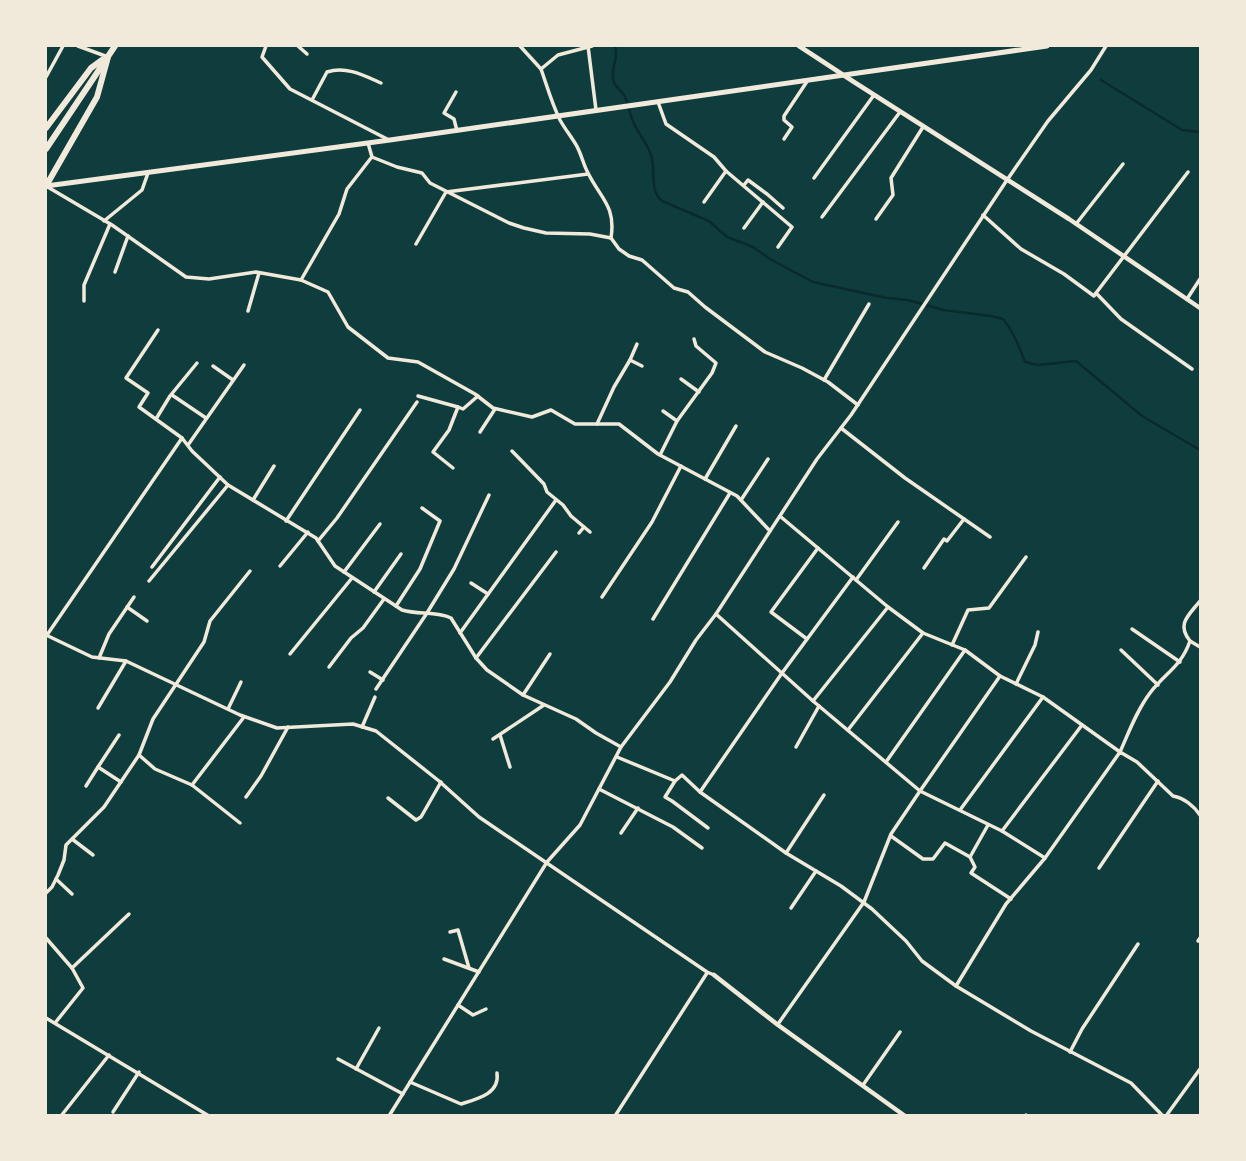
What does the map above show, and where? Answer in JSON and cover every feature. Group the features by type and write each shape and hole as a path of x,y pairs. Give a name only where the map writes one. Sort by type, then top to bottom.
{"highway":[{"path":"46,149 115,46"},
{"path":"46,128 91,68 108,57"},
{"path":"46,186 97,97 108,57"}],"main road":[{"path":"46,186 457,131 1047,46"}],"street":[{"path":"46,77 63,46"},
{"path":"78,46 108,57"},
{"path":"266,46 262,57 290,89 390,140"},
{"path":"298,46 307,54"},
{"path":"520,46 541,69 558,116 575,143 588,174 604,197 612,214 611,238"},
{"path":"541,69 558,55 590,46 596,111"},
{"path":"800,46 1076,224 1200,308"},
{"path":"388,1115 547,862 580,825 621,747 670,682 817,459 858,405 1007,180 1048,121 1107,46"},
{"path":"312,100 327,72 332,70 341,68 381,83"},
{"path":"784,139 792,127 784,120 784,116 808,80"},
{"path":"456,92 444,113 454,119 457,131"},
{"path":"814,178 874,95"},
{"path":"657,102 666,124 714,158 792,227 778,247"},
{"path":"822,217 900,112"},
{"path":"876,219 893,195 891,178 923,127"},
{"path":"368,143 372,157"},
{"path":"372,157 422,173 430,183 509,223 545,233 590,234 611,238 619,249 642,260 674,288 688,292 765,352 824,380 858,405"},
{"path":"302,280 339,214 347,189 372,157"},
{"path":"1076,224 1123,164"},
{"path":"704,202 726,170"},
{"path":"983,215 1021,249 1064,274 1094,296 1188,172"},
{"path":"104,220 142,190 148,173"},
{"path":"446,192 588,174"},
{"path":"744,185 748,180 783,208"},
{"path":"46,186 104,220 186,277 209,279 259,272 302,280 328,292 348,327 388,358 418,362 478,396 495,409 533,417 551,410 575,424 619,424 660,455 741,500 770,531"},
{"path":"416,244 446,192"},
{"path":"744,228 763,202"},
{"path":"83,301 85,285 110,224"},
{"path":"115,272 128,236"},
{"path":"248,311 259,272"},
{"path":"1187,299 1200,279"},
{"path":"1096,293 1121,319 1192,369"},
{"path":"824,380 869,304"},
{"path":"158,330 126,378 148,393 139,407 182,438 228,485 308,532 318,541 335,566 352,578 410,613 445,615 451,618 476,658 487,670 523,695 576,719 621,747"},
{"path":"660,455 677,421 712,373 716,363 696,346 694,340"},
{"path":"597,424 637,344"},
{"path":"630,360 642,366"},
{"path":"156,419 197,363"},
{"path":"188,445 244,365"},
{"path":"213,366 233,380"},
{"path":"681,379 699,392"},
{"path":"172,395 206,418"},
{"path":"418,396 463,409 478,396"},
{"path":"318,541 337,518 417,402"},
{"path":"453,468 433,452 449,430 458,407"},
{"path":"480,432 495,409"},
{"path":"286,521 360,410"},
{"path":"663,411 677,421"},
{"path":"705,479 736,426"},
{"path":"841,428 905,478 990,537"},
{"path":"182,438 46,635 92,657 125,661 228,709 277,728 352,724 376,731 441,782 479,817 714,975 778,1025 905,1115"},
{"path":"512,451 544,484 547,492 563,505 570,516 590,532"},
{"path":"741,500 768,459"},
{"path":"253,500 274,466"},
{"path":"603,597 652,522 681,466"},
{"path":"152,567 220,477"},
{"path":"149,581 228,485"},
{"path":"653,619 730,493"},
{"path":"376,689 454,569 489,495"},
{"path":"460,633 556,500"},
{"path":"396,606 420,569 440,521 422,508"},
{"path":"780,517 923,633 965,650 1000,676 1043,698 1137,762 1173,796 1195,807 1200,815"},
{"path":"924,568 944,539 947,541 964,519"},
{"path":"700,792 782,673 898,522"},
{"path":"344,572 380,524"},
{"path":"579,533 584,527"},
{"path":"280,566 308,532"},
{"path":"807,639 771,612 818,548"},
{"path":"476,658 556,552"},
{"path":"374,592 401,554"},
{"path":"952,645 968,610 989,608 1026,557"},
{"path":"46,893 52,887 64,860 66,845 104,807 121,782 139,755 153,719 204,642 210,621 250,571"},
{"path":"290,654 352,578"},
{"path":"471,583 488,594"},
{"path":"99,658 108,634 134,597"},
{"path":"329,667 384,599"},
{"path":"1200,601 1184,621 1182,628 1185,636 1200,647"},
{"path":"127,607 147,621"},
{"path":"813,701 888,607"},
{"path":"716,614 813,701 920,791 1002,831 1045,858"},
{"path":"1132,629 1180,662"},
{"path":"1016,684 1035,645 1038,632"},
{"path":"848,730 923,633"},
{"path":"956,986 1011,899 1045,858 1120,752 1143,703 1180,662 1190,641"},
{"path":"886,762 965,650"},
{"path":"1121,650 1158,685"},
{"path":"523,695 550,654"},
{"path":"98,708 125,661"},
{"path":"370,672 383,680"},
{"path":"778,1025 864,902 891,836 1000,676"},
{"path":"228,709 241,682"},
{"path":"362,727 375,697"},
{"path":"960,810 1043,698"},
{"path":"493,739 544,705"},
{"path":"796,747 819,706"},
{"path":"192,785 244,716"},
{"path":"1002,831 1083,725"},
{"path":"246,797 288,727"},
{"path":"86,786 119,734"},
{"path":"500,735 510,767"},
{"path":"139,755 155,769 192,785 240,823"},
{"path":"617,757 675,781"},
{"path":"98,767 121,782"},
{"path":"708,828 665,797 682,775 700,792 786,853 864,902 893,928 922,961 956,986 1005,1017 1131,1083 1165,1115 1200,1069"},
{"path":"1099,868 1158,781"},
{"path":"388,798 416,820 421,817 441,782"},
{"path":"600,789 673,827 702,848"},
{"path":"786,853 824,795"},
{"path":"621,833 638,808"},
{"path":"971,857 988,824"},
{"path":"891,836 923,859 933,859 945,842 971,857 975,867 971,873 1011,899"},
{"path":"72,839 93,855"},
{"path":"791,908 817,872"},
{"path":"56,879 72,894"},
{"path":"72,968 129,914"},
{"path":"450,932 458,930 469,968"},
{"path":"46,938 72,968 83,988 55,1023"},
{"path":"1070,1052 1138,944"},
{"path":"444,959 479,972"},
{"path":"615,1115 707,972"},
{"path":"458,1005 473,1015 486,1009"},
{"path":"46,1018 209,1115"},
{"path":"356,1069 379,1028"},
{"path":"863,1086 900,1032"},
{"path":"61,1115 109,1055"},
{"path":"338,1059 403,1094"},
{"path":"113,1112 139,1072"},
{"path":"410,1082 461,1104 488,1095 498,1080 497,1073"}],"waterway":[{"path":"615,46 613,81 626,98 635,125 649,150 654,186 662,201 709,221 727,237 753,247 813,282 908,300 943,310 1003,319 1025,362 1038,365 1076,361 1142,416 1200,450"},
{"path":"1101,80 1182,130 1200,132"}]}
